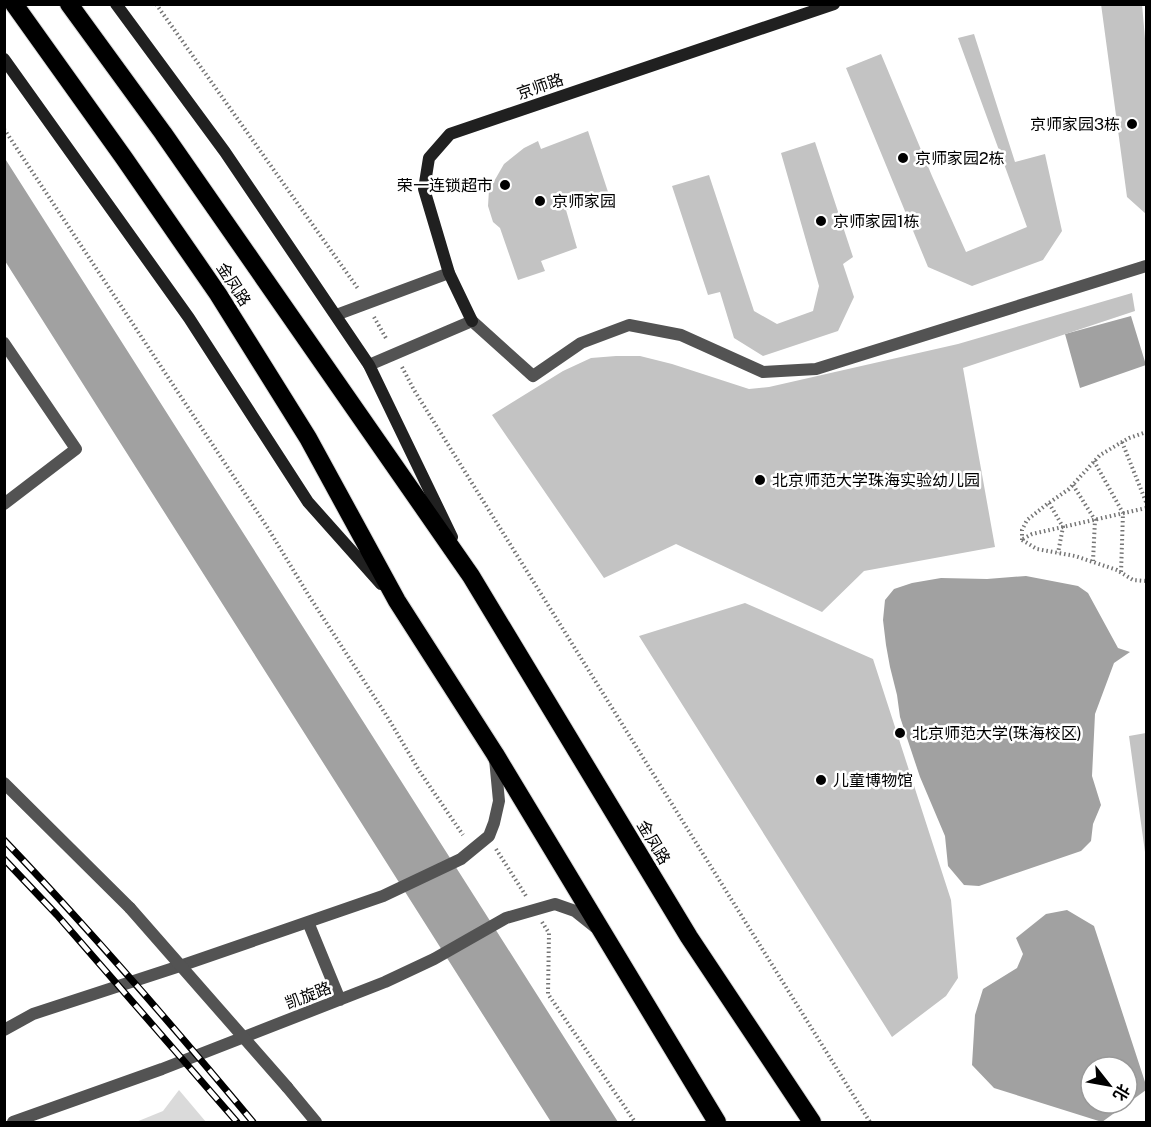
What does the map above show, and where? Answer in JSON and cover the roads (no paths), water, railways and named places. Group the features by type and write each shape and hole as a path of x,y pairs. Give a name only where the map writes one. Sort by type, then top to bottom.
{"highway":[{"name":"金凤路","path":"14,4 218,294 308,438 397,601 495,754 717,1122"},
{"name":"金凤路","path":"69,4 163,133 471,576 689,937 812,1122"}],"street":[{"name":"金凤路","path":"116,4 225,152 369,365 471,576"},
{"name":"京师路","path":"472,321 448,273 424,189 429,159 450,134 834,4"},
{"name":"金凤路","path":"4,59 189,318 308,502 397,601"},
{"path":"369,365 472,321 533,376 581,343 629,325 681,335 763,372 816,369 1146,266"},
{"path":"336,315 448,273"},
{"path":"4,343 76,449 4,504"},
{"path":"4,1030 33,1014 383,896 461,859 489,836 494,823 499,801 495,754"},
{"path":"4,783 130,908 316,1122"},
{"name":"凯旋路","path":"13,1122 162,1069 385,982 434,959 506,918 555,904 575,911 603,933"},
{"path":"308,922 340,1000"}],"railway":[{"path":"4,840 131,979 253,1122"},
{"path":"4,859 57,915 237,1122"}],"place":[{"name":"京师家园3栋","path":"1132,124"},
{"name":"京师家园2栋","path":"903,158"},
{"name":"荣一连锁超市","path":"505,185"},
{"name":"京师家园","path":"540,201"},
{"name":"京师家园1栋","path":"821,221"},
{"name":"北京师范大学珠海实验幼儿园","path":"760,480"},
{"name":"北京师范大学(珠海校区)","path":"900,733"},
{"name":"儿童博物馆","path":"821,780"}]}
